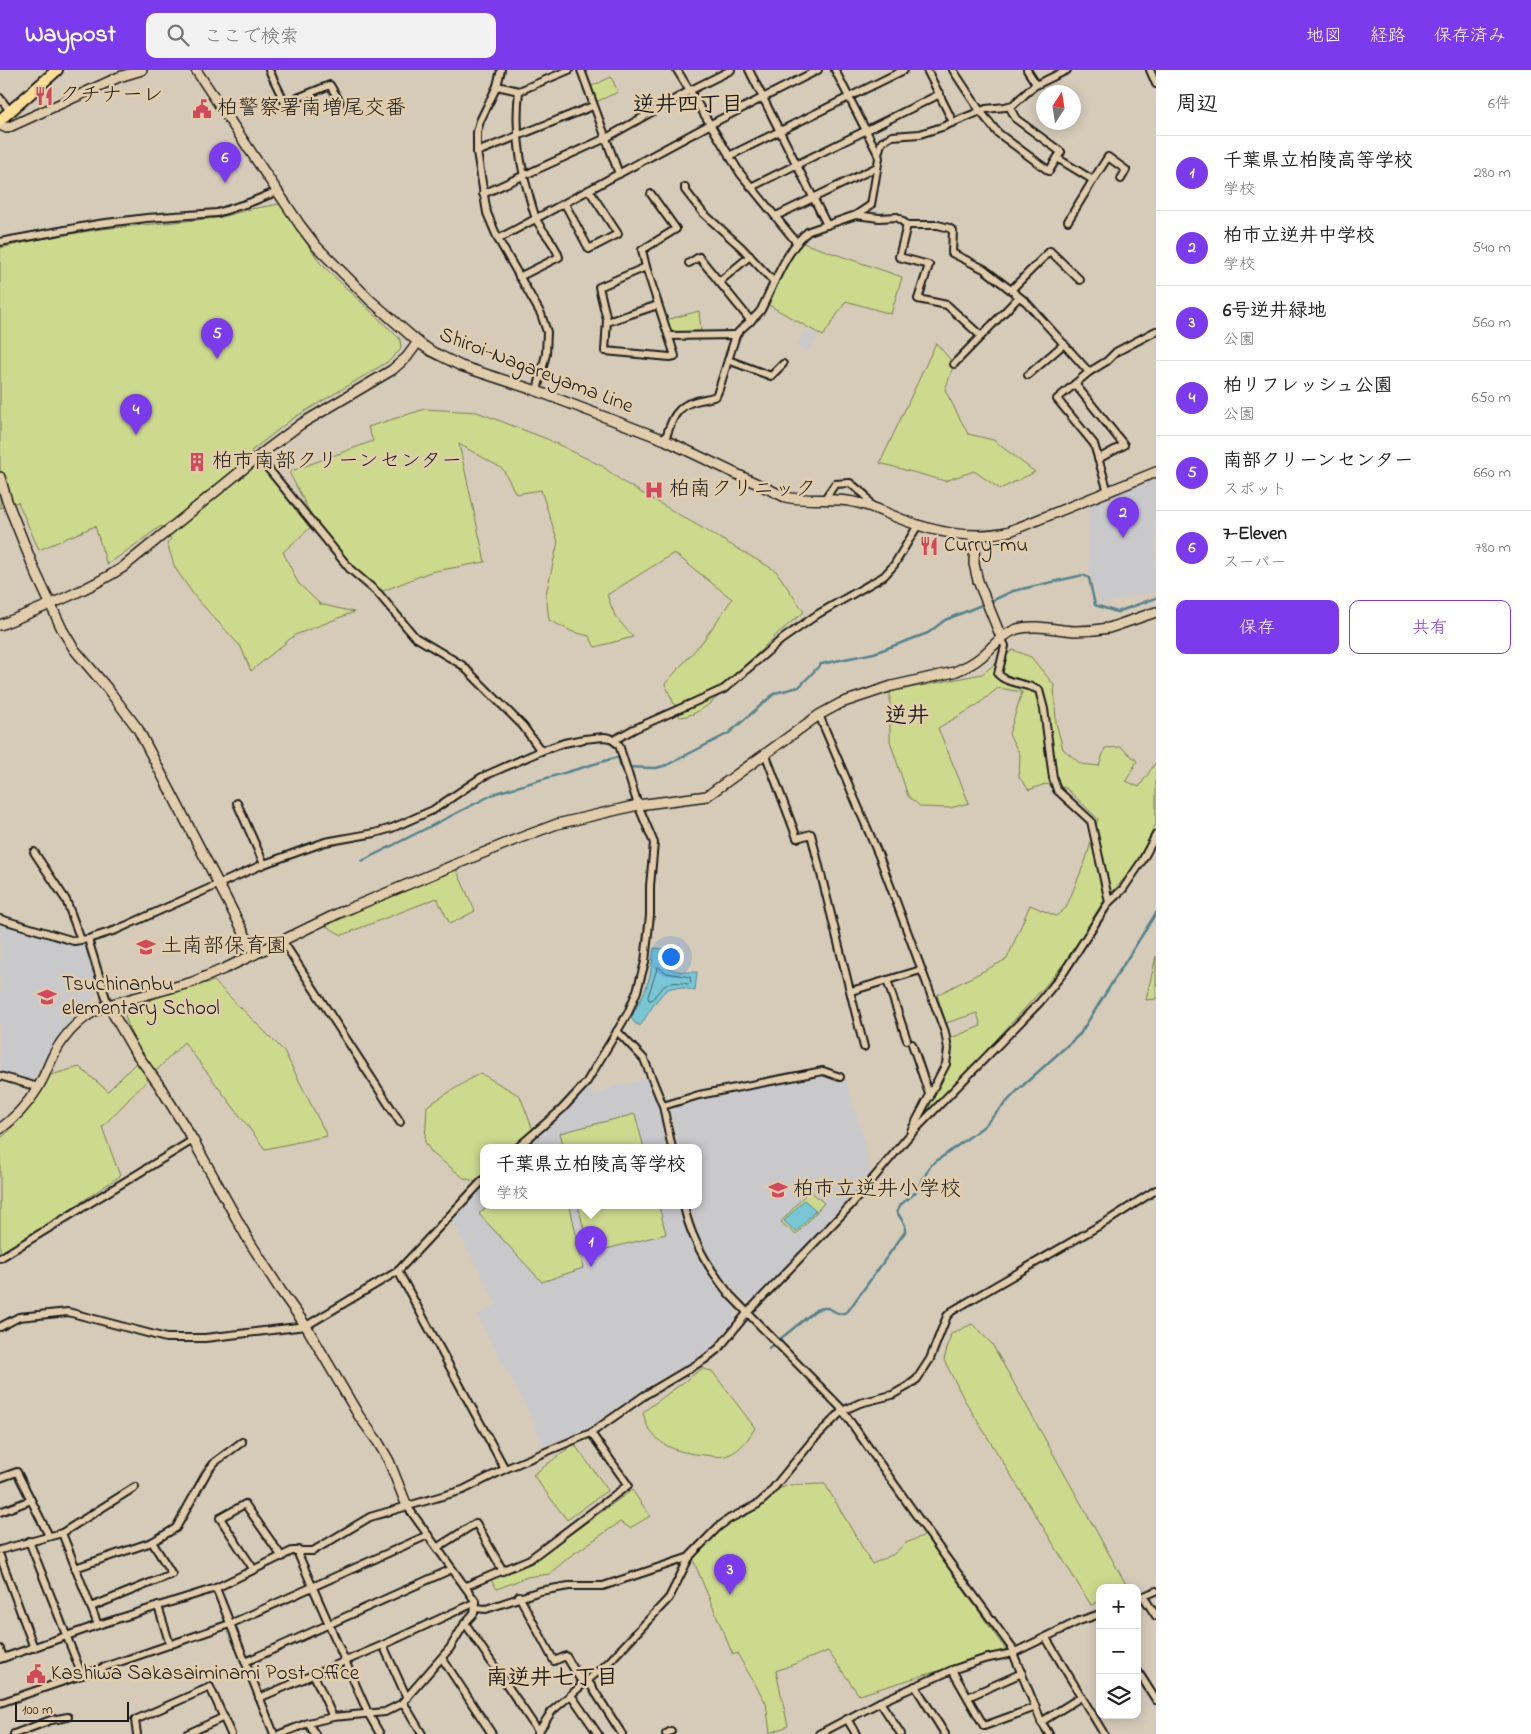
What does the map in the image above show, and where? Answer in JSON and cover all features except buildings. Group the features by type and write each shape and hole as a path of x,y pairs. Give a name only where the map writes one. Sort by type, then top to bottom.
{"main road":[{"path":"0,120 57,70"}],"street":[{"path":"0,125 7,128 119,77 142,70"},
{"name":"Shiroi-Nagareyama Line","path":"196,70 300,226 325,257 418,342 431,351 461,366 665,440 779,494 803,500 844,500 872,506 918,525 975,536 994,535 1010,531 1156,472"},
{"path":"269,70 285,104 330,84 340,102"},
{"path":"501,70 497,86 480,121 477,132 477,152 487,213 498,239 540,314 547,332 546,354 537,392"},
{"path":"497,86 519,92 569,70"},
{"path":"581,70 619,174"},
{"path":"677,70 729,156 751,187 797,243"},
{"path":"483,194 606,138 689,91 731,70"},
{"path":"750,70 827,225"},
{"path":"498,239 709,125 818,70"},
{"path":"835,70 878,154"},
{"path":"729,156 904,70"},
{"path":"928,70 953,122"},
{"path":"953,70 980,111 998,133 1049,171 1061,152 1016,119 1009,106"},
{"path":"1026,70 1036,84"},
{"path":"665,440 674,414 679,408 686,404 716,396 736,335 761,310 784,263 803,235 809,231 856,215 871,205 878,154 882,142 892,136 920,134 980,111 1009,106 1036,84 1067,70"},
{"path":"1150,70 1156,84"},
{"path":"519,92 517,108 518,137 523,176 536,219 543,232 556,247 559,257 519,277"},
{"path":"751,187 940,94"},
{"path":"0,98 10,111"},
{"path":"477,152 593,106"},
{"path":"1068,220 1108,157 1126,170 1121,179"},
{"path":"1057,158 1093,180"},
{"path":"776,216 877,167"},
{"path":"685,186 685,190 703,214 750,256 774,282"},
{"path":"565,204 589,249 618,234 589,190"},
{"path":"0,242 98,224 217,213 278,191"},
{"path":"646,266 598,287 607,322 604,352 675,356 642,250 676,229 651,194"},
{"path":"856,215 879,218 896,217 907,225 938,225 949,228 952,232 952,253 984,269 1011,290 1064,344 1088,372"},
{"path":"907,225 899,257 929,265 918,299 946,304 981,336"},
{"path":"1011,290 1050,251 1080,280"},
{"path":"719,282 750,256"},
{"path":"689,263 699,257 750,321"},
{"path":"954,364 1019,297"},
{"path":"607,322 658,305"},
{"path":"1108,492 1094,444 1057,399 1088,372 1107,361 1116,352 1156,331"},
{"path":"669,336 736,335"},
{"path":"0,625 105,579 122,568 258,456 301,424 392,370 407,357 418,342"},
{"path":"1028,375 1064,344"},
{"path":"728,360 771,376 783,364"},
{"path":"1075,384 1124,445 1098,459"},
{"path":"258,456 350,569 378,593 415,637 462,665 523,726 542,751"},
{"path":"0,477 22,539 50,604 74,649 138,729 255,954"},
{"path":"824,500 835,484 850,483 865,494 872,506"},
{"path":"614,740 634,729 724,689 781,640 818,614 884,576 894,565 918,525"},
{"path":"975,536 974,564 978,581 1005,646 998,674 1003,680 1030,685 1039,690 1044,709 1053,778 1057,790 1091,821 1109,902"},
{"path":"0,1130 26,1106 38,1088 55,1052 68,1033 93,1011 108,1005 193,982 350,908 536,831 557,824 638,805 707,796 819,715 841,703 892,686 964,668 982,656 1001,637 1016,630 1029,628 1085,631 1109,628 1156,612"},
{"path":"819,715 878,856 945,1032 948,1049 946,1064 908,1137"},
{"path":"0,919 74,941 85,940 116,930 264,864 325,842 392,828 433,810 482,777 542,751 564,743 584,739 604,737 614,740 619,745 638,805 654,843 645,962 637,991 628,1013 586,1083 562,1110 522,1144"},
{"path":"765,753 797,838 811,834 864,1047"},
{"path":"238,803 264,864"},
{"path":"0,1649 2,1659 98,1625 216,1588 292,1552 299,1550 313,1551 370,1516 463,1490 505,1469 591,1433 645,1395 704,1360 719,1348 748,1312 850,1206 908,1137 1040,1002 1064,972 1109,902 1123,889 1142,861 1156,835"},
{"path":"34,852 66,900 85,940 108,1005 134,1050 159,1085 193,1140 249,1241 306,1326 359,1416 385,1455 407,1506 466,1586 476,1605 474,1613 465,1623 450,1648 405,1700 385,1712 333,1717 308,1723 280,1734"},
{"path":"282,940 400,1122"},
{"path":"851,991 921,970"},
{"path":"887,980 930,1097"},
{"path":"617,1031 644,1059 663,1106 671,1144"},
{"path":"663,1106 699,1095 823,1071 840,1078"},
{"path":"0,1076 38,1088"},
{"path":"0,1258 193,1140"},
{"path":"0,1327 19,1318 68,1312 166,1338 205,1338 306,1326 398,1271 480,1183"},
{"path":"465,1623 537,1733 552,1711 610,1662 669,1598 690,1557 718,1527 758,1504 767,1496 813,1440 842,1411 860,1403 892,1395 912,1382 926,1366 944,1324 952,1311 1109,1220 1156,1190"},
{"path":"685,1209 698,1248 716,1277 802,1370 829,1394 1014,1652 1041,1722 1049,1734"},
{"path":"398,1271 505,1469"},
{"path":"466,1586 530,1559 628,1485 591,1433"},
{"path":"75,1568 152,1542 176,1528 207,1472 215,1462 242,1442"},
{"path":"0,1478 17,1472 48,1536"},
{"path":"0,1550 62,1533 135,1487"},
{"path":"0,1512 31,1500"},
{"path":"254,1570 220,1518 245,1504 282,1557"},
{"path":"438,1547 476,1523 503,1571"},
{"path":"62,1533 98,1625"},
{"path":"0,1703 230,1624 428,1535"},
{"path":"29,1541 82,1675"},
{"path":"91,1607 172,1574 152,1542"},
{"path":"299,1550 299,1556 312,1588 368,1713 380,1734"},
{"path":"0,1556 34,1648"},
{"path":"259,1698 476,1605 486,1608 519,1596 569,1586 603,1586 690,1557"},
{"path":"245,1662 452,1569"},
{"path":"216,1588 274,1734"},
{"path":"1141,1597 1156,1591"},
{"path":"519,1596 554,1661 566,1656 622,1734"},
{"path":"1141,1598 1156,1616"},
{"path":"158,1606 170,1645"},
{"path":"819,1734 880,1702 952,1670 984,1659 1014,1652 1079,1621 1096,1615"},
{"path":"1046,1638 1104,1734"},
{"path":"383,1645 405,1700 422,1734"},
{"path":"442,1658 492,1734"},
{"path":"952,1670 984,1726 1036,1707"},
{"path":"968,1697 1022,1673"},
{"path":"1140,1674 1156,1700"},
{"path":"314,1675 333,1717"},
{"path":"915,1686 945,1734"},
{"path":"137,1734 135,1720 210,1687 231,1734"},
{"path":"571,1695 598,1734"},
{"path":"1041,1722 1082,1698"},
{"path":"880,1702 901,1734"},
{"path":"14,1734 51,1720 68,1717"},
{"path":"188,1734 224,1717"},
{"path":"847,1719 856,1734"},
{"path":"308,1723 315,1734"},
{"path":"33,1726 34,1734"}],"shaded area":[{"path":"805,330 818,335 809,352 796,345"},
{"path":"1156,479 1156,591 1100,604 1089,571 1089,505"},
{"name":"Tsuchinanbu elementary School","path":"0,921 72,944 87,944 97,990 90,1005 74,1018 61,1033 48,1052 33,1082 27,1083 0,1074"},
{"name":"柏市立逆井小学校","path":"821,1074 831,1077 832,1080 847,1082 867,1153 871,1175 755,1299 744,1300 713,1265 699,1235 691,1209 702,1209 702,1144 677,1144 670,1109 698,1099"},
{"path":"649,1078 667,1144 527,1144 574,1102 590,1084 594,1096 613,1087"},
{"path":"480,1188 480,1209 682,1209 687,1232 696,1255 711,1279 736,1307 735,1319 715,1343 697,1359 659,1379 584,1430 544,1446 528,1411 477,1315 497,1304 451,1218"}],"green space":[{"path":"611,77 618,92 598,101 595,100 590,87"},
{"path":"280,204 321,264 400,339 401,349 389,361 292,419 251,451 310,528 283,552 298,583 320,604 354,612 295,635 251,671 241,647 196,598 175,568 167,543 171,539 161,526 107,565 95,526 39,550 18,502 0,508 0,248 101,229 218,218 251,209"},
{"path":"800,242 902,277 891,314 846,301 823,336 767,304 786,263"},
{"path":"699,311 701,331 673,332 669,330 666,320"},
{"path":"936,343 954,364 945,390 968,434 993,440 1035,472 1000,489 974,471 945,481 880,463"},
{"path":"425,409 477,412 547,439 602,466 623,482 776,571 804,612 776,635 719,696 693,714 680,717 665,684 703,641 732,599 674,553 607,595 615,616 633,637 595,647 589,636 573,632 549,620 546,594 558,542 541,490 516,494 503,469 459,444 485,562 430,572 378,593 320,532 289,472 373,441 368,427"},
{"path":"1013,650 1031,657 1054,685 1056,723 1063,749 1081,764 1099,766 1105,748 1121,747 1137,761 1126,781 1139,787 1156,762 1156,824 1133,869 1102,903 1071,955 936,1106 920,1121 949,1066 951,1038 981,1026 977,1013 946,1023 937,995 1007,959 1030,905 1056,916 1066,908 1086,859 1098,819 1066,788 1045,784 1029,790 1019,777 1020,755 1009,734 1022,692 998,688 976,706 938,728 969,803 950,808 921,807 908,796 890,741 890,692 982,674"},
{"path":"456,869 475,911 450,924 437,898 342,935 326,926 418,883"},
{"path":"1156,956 1156,999 1146,1000"},
{"path":"214,981 284,1051 327,1136 265,1149 184,1042 102,1127 120,1176 0,1255 0,1139 10,1130 44,1077 79,1067 108,1091 144,1055 133,1041 124,1012 167,993"},
{"path":"480,1073 520,1096 533,1130 518,1144 480,1144 480,1180 477,1182 464,1178 432,1153 425,1142 427,1106"},
{"path":"635,1114 643,1144 563,1144 560,1133"},
{"path":"806,1187 824,1203 796,1235 781,1222 805,1195 802,1192"},
{"path":"485,1209 571,1209 583,1268 542,1282 479,1214"},
{"path":"579,1209 660,1209 666,1234 590,1253"},
{"path":"972,1324 992,1344 1126,1584 1096,1584 1096,1603 1091,1605 964,1399 944,1360 951,1334"},
{"path":"703,1369 712,1371 755,1428 740,1447 726,1456 694,1454 665,1445 651,1432 643,1412"},
{"path":"574,1444 608,1490 567,1520 533,1475"},
{"path":"825,1484 872,1564 894,1554 906,1543 925,1535 1006,1650 859,1695 828,1651 776,1671 788,1726 770,1733 766,1703 737,1653 733,1655 692,1557 720,1528 722,1530 730,1522 761,1505 776,1490 789,1485"},
{"path":"632,1490 650,1516 630,1528 620,1522 569,1557 549,1574 527,1577 497,1589 491,1580 533,1561"}],"water":[{"path":"654,948 666,951 664,964 667,967 679,971 697,972 695,991 677,987 667,990 658,999 640,1026 631,1018 645,991 650,976"},
{"path":"804,1200 816,1210 796,1232 784,1221"}],"waterway":[{"path":"989,602 1013,591 1083,575 1089,578 1095,605 1117,612 1156,598"},
{"path":"362,861 496,793 618,757 621,767 656,768 667,765 729,733 775,693 799,687 821,664 874,653 928,633 945,620 984,604"},
{"path":"769,1348 816,1310 827,1308 840,1314 848,1311 905,1232 905,1225 897,1212 900,1205 915,1193 931,1165 983,1127 1019,1089 1080,1034 1156,913"}],"place":[{"name":"クチナーレ","path":"44,96"},
{"name":"柏警察署南増尾交番","path":"202,109"},
{"name":"7-Eleven","path":"225,183"},
{"name":"南部クリーンセンター","path":"217,359"},
{"name":"柏リフレッシュ公園","path":"136,435"},
{"name":"柏市南部クリーンセンター","path":"197,462"},
{"name":"柏南クリニック","path":"654,490"},
{"name":"柏市立逆井中学校","path":"1123,538"},
{"name":"Curry-mu","path":"929,546"},
{"name":"土南部保育園","path":"146,947"},
{"name":"Tsuchinanbu elementary School","path":"47,997"},
{"name":"柏市立逆井小学校","path":"778,1190"},
{"name":"千葉県立柏陵高等学校","path":"591,1267"},
{"name":"6号逆井緑地","path":"730,1595"},
{"name":"Kashiwa Sakasaiminami Post Office","path":"36,1674"}],"district":[{"name":"逆井四丁目","path":"688,106"},
{"name":"逆井","path":"907,717"},
{"name":"南逆井七丁目","path":"552,1679"}]}
